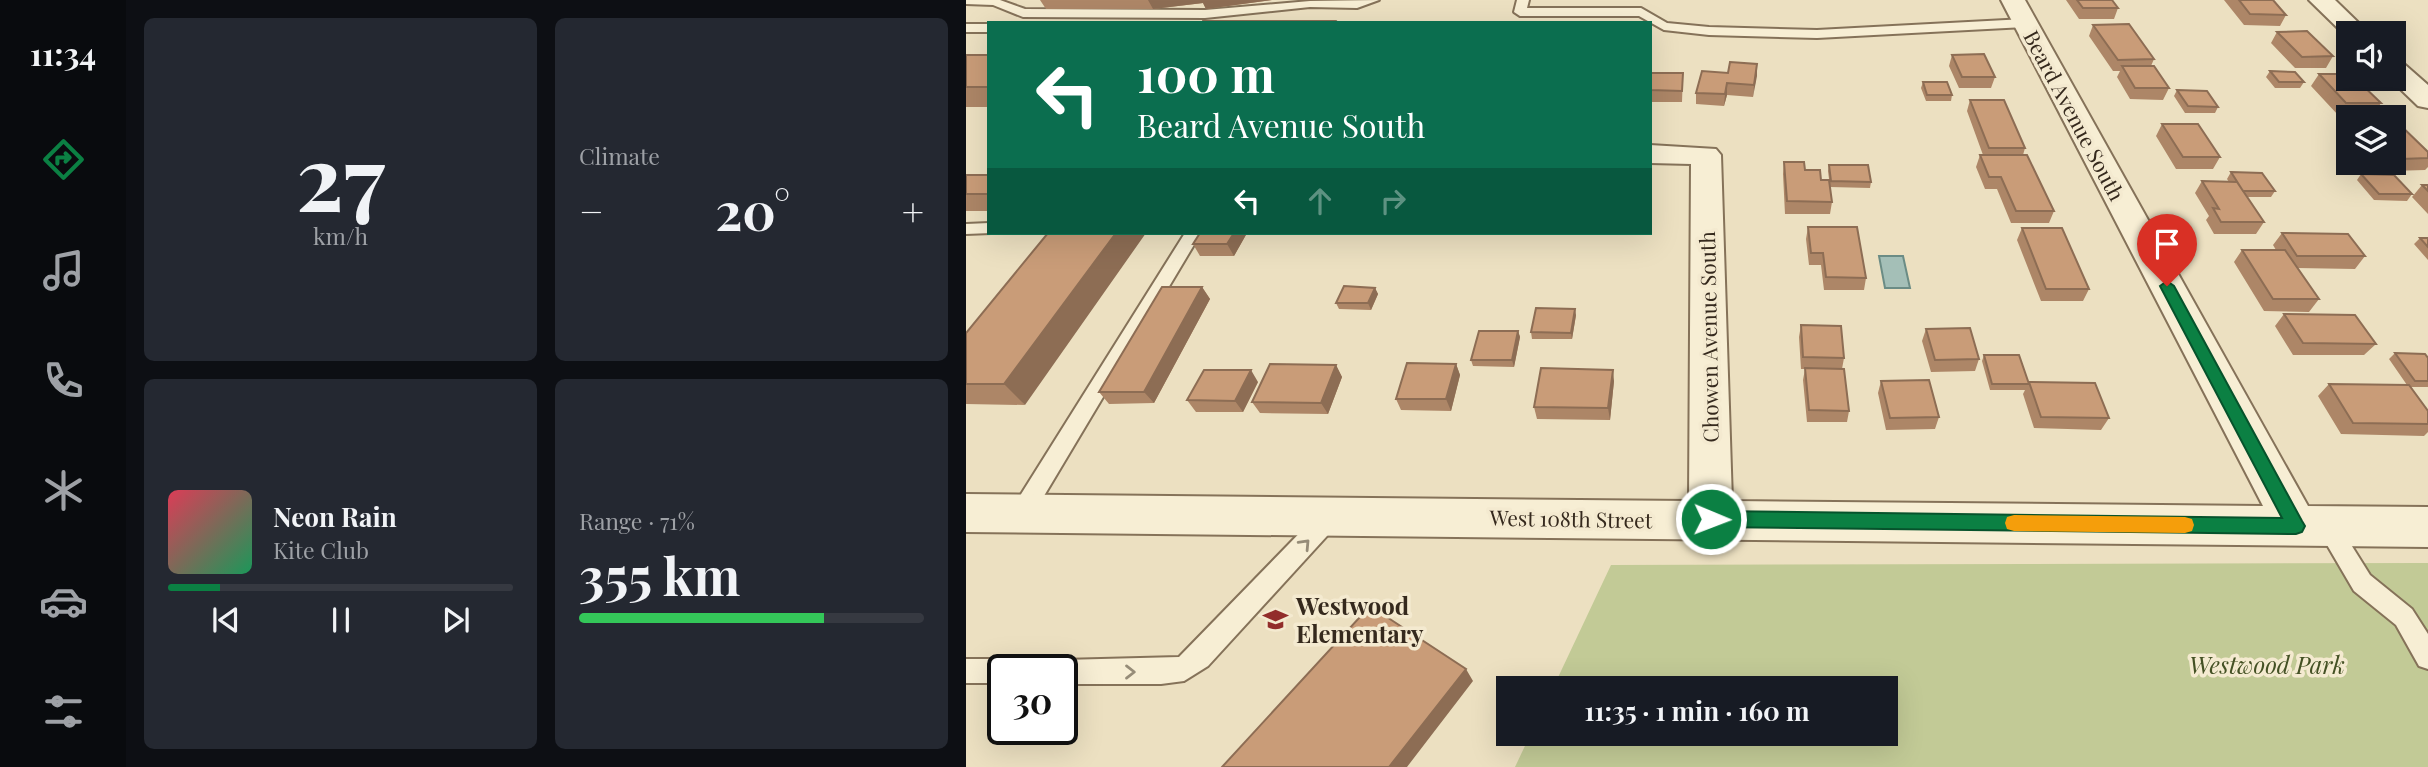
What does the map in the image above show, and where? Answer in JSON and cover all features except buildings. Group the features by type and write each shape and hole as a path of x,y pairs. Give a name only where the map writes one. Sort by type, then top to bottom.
{"street":[{"path":"2321,0 2344,21"},
{"name":"Beard Avenue South","path":"2019,11 2312,526"},
{"path":"2406,79 2428,100"},
{"name":"Chowen Avenue South","path":"1652,154 1706,155 1711,519"},
{"name":"West 108th Street","path":"966,513 2428,527"}],"lane":[{"path":"966,1 996,1 1023,13 1205,14 1310,4 1357,5 1373,0"},
{"path":"1523,0 1520,12 1578,6 1642,6 1664,26 1709,31 1817,34 2019,11"},
{"path":"966,28 987,28"},
{"path":"966,229 987,228"},
{"path":"1021,514 1192,235"},
{"path":"1078,672 1161,672 1184,669 1199,657 1331,516"},
{"path":"2312,526 2362,583 2404,617 2428,657"},
{"path":"966,671 987,671"}],"green space":[{"name":"Westwood Park","path":"2428,563 2428,767 1515,767 1525,746 1898,746 1898,676 1559,676 1611,565"}],"water":[{"path":"1879,256 1903,256 1910,288 1885,288"}],"slow traffic":[{"path":"2014,523 2185,525"}],"place":[{"name":"Westwood Elementary","path":"1276,619"}],"route":[{"path":"1711,519 2296,526 2167,286"}]}
